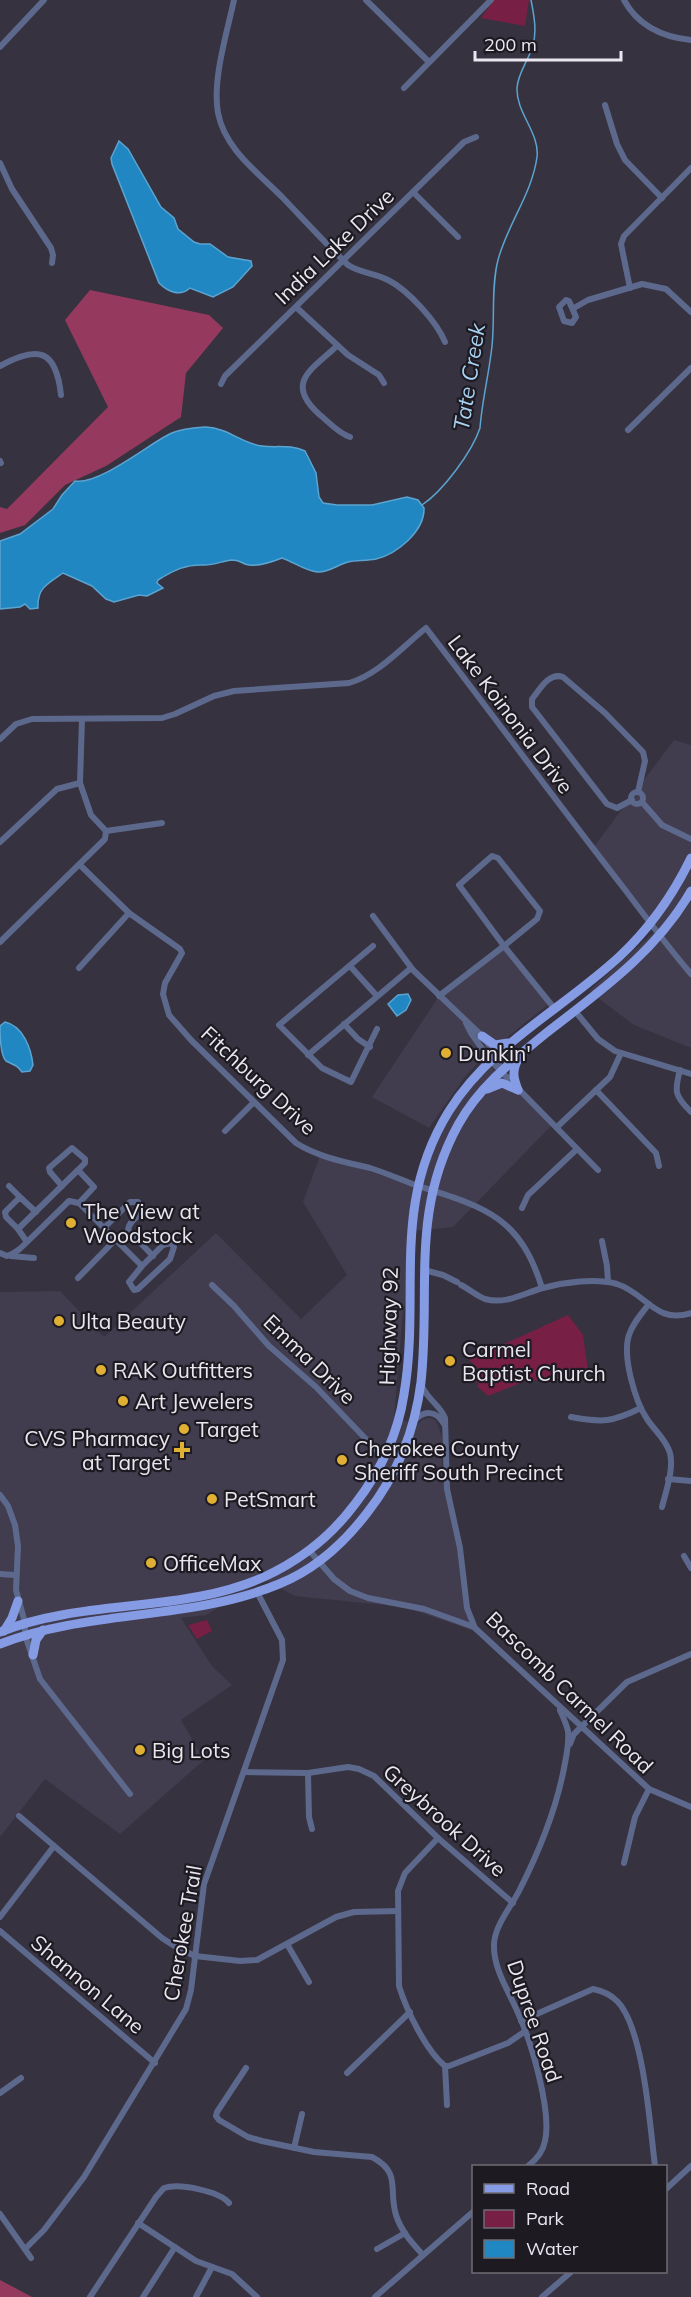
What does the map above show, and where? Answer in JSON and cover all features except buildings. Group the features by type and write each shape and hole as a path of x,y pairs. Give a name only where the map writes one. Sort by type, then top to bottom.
{"main road":[{"name":"Highway 92","path":"2,1632 25,1623 77,1612 221,1592 265,1576 309,1550 332,1531 351,1510 369,1485 384,1458 396,1427 404,1394 408,1350 410,1241 417,1185 428,1152 447,1114 459,1096 493,1057 618,958 651,923 675,890 691,858"},
{"name":"Highway 92","path":"0,1644 43,1630 224,1603 296,1577 319,1562 353,1531 381,1494 402,1456 414,1421 421,1382 427,1218 432,1190 448,1144 480,1094 501,1071 627,969 660,934 691,891"},
{"path":"483,1036 495,1045 510,1043"},
{"path":"518,1090 513,1078 513,1069 520,1054"},
{"path":"480,1094 493,1085 502,1083 518,1090"},
{"path":"2,1632 12,1618 18,1601"},
{"path":"33,1655 36,1640 43,1630"}],"street":[{"path":"0,47 44,0"},
{"path":"234,0 223,48 217,101 226,135 245,162 343,260 354,269 380,276 399,286 435,324 445,342"},
{"path":"366,0 429,62"},
{"path":"404,88 491,0"},
{"path":"624,0 640,22 654,30 691,40"},
{"path":"605,105 617,144 625,160 662,198"},
{"name":"India Lake Drive","path":"221,384 225,376 464,142 476,137"},
{"path":"0,163 12,189 51,248 54,255 51,263"},
{"path":"630,288 621,244 624,237 691,168"},
{"path":"413,192 458,237"},
{"path":"574,308 588,300 642,284 666,289 691,312"},
{"path":"296,307 338,345 379,375 384,383"},
{"path":"338,345 308,373 303,381 302,389 304,399 312,408 350,437"},
{"path":"0,366 24,354 42,355 52,363 57,372 61,395"},
{"path":"628,430 691,368"},
{"name":"Lake Koinonia Drive","path":"0,738 16,724 24,721 162,717 175,714 214,696 234,691 349,683 377,670 426,628 480,696 521,756 651,923"},
{"path":"632,800 617,808 606,804 532,707 532,699 550,678 557,675 563,677 604,712 641,749 645,759 638,792"},
{"path":"0,942 105,839 106,831 87,808 80,783 82,719"},
{"path":"0,842 57,789 80,783"},
{"path":"638,792 632,794 632,800 636,804 642,802"},
{"path":"638,792 642,795 642,802 662,825 691,839"},
{"path":"106,831 162,823"},
{"path":"439,996 504,946 537,919 540,911 498,858 492,856 459,885 504,946 554,1008"},
{"path":"79,968 129,913 80,865"},
{"name":"Fitchburg Drive","path":"129,913 175,945 182,954 165,983 163,994 169,1015 174,1023 303,1148 390,1175 481,1209 510,1228 529,1253 542,1288"},
{"path":"373,916 411,968 483,1036 501,1071 598,1170"},
{"path":"651,923 691,974"},
{"path":"373,946 279,1025 322,1068 351,1082 377,1029"},
{"path":"350,966 377,996"},
{"path":"308,1055 411,968"},
{"path":"575,1011 605,1045 621,1053 691,1074"},
{"path":"466,1022 471,1033 493,1057"},
{"path":"344,1024 358,1039 370,1047"},
{"path":"557,1128 614,1071 621,1053"},
{"path":"680,1070 676,1085 677,1094 679,1100 691,1112"},
{"path":"596,1090 656,1153 659,1166"},
{"path":"225,1131 254,1102"},
{"path":"18,1229 36,1212 62,1186 78,1170 85,1161 72,1148 49,1168 62,1186"},
{"path":"522,1208 528,1196 577,1149"},
{"path":"78,1170 94,1187 79,1203"},
{"path":"9,1186 36,1212"},
{"path":"22,1199 18,1199 5,1212 6,1217 27,1242"},
{"path":"7,1256 15,1253 69,1201 79,1203 142,1266"},
{"path":"104,1228 130,1202 138,1202 143,1209 142,1212 132,1221 128,1230 153,1256"},
{"path":"78,1278 115,1240"},
{"path":"602,1241 608,1266 608,1282"},
{"path":"170,1243 174,1247 170,1258 138,1289 134,1290 129,1282 142,1266 166,1244 170,1243"},
{"path":"0,1253 7,1256 34,1258"},
{"path":"424,1270 443,1275 484,1298 501,1301 558,1285 608,1282 630,1290 669,1316 690,1315"},
{"name":"Emma Drive","path":"212,1285 269,1346 316,1388 384,1458"},
{"path":"649,1304 632,1328 627,1344 629,1367 641,1408 668,1447 671,1462 662,1507"},
{"name":"Bascomb Carmel Road","path":"421,1382 424,1392 443,1413 447,1489 460,1548 467,1608 475,1628 578,1726 649,1789 691,1807"},
{"path":"571,1417 595,1422 605,1421 621,1418 641,1408"},
{"path":"414,1421 421,1414 431,1412 439,1416 445,1430"},
{"path":"668,1479 691,1481"},
{"path":"0,1495 12,1515 18,1535 15,1575 18,1601 25,1623 25,1635 44,1686 130,1794"},
{"path":"309,1550 342,1586 359,1595 424,1609 475,1628"},
{"path":"684,1556 691,1568"},
{"path":"0,1574 15,1575"},
{"name":"Cherokee Trail","path":"25,2249 44,2230 80,2183 186,2009 191,1990 204,1884 279,1676 284,1653 282,1640 257,1592"},
{"path":"568,1733 571,1727 578,1726 627,1682 691,1654"},
{"name":"Dupree Road","path":"529,2165 538,2159 547,2131 542,2090 537,2065 521,2021 502,1981 495,1957 494,1943 539,1852 561,1784 568,1733 565,1720 557,1704"},
{"name":"Dupree Road","path":"567,1751 578,1726"},
{"name":"Greybrook Drive","path":"244,1772 308,1773 348,1767 367,1773 397,1797 438,1838 513,1903"},
{"path":"308,1773 308,1810 312,1829"},
{"path":"624,1863 635,1817 649,1789"},
{"path":"19,1816 162,1938 195,1956 257,1960 345,1914 398,1911"},
{"path":"438,1838 402,1880 398,1891 399,1986 429,2046 445,2066 447,2104"},
{"path":"0,1917 54,1846"},
{"name":"Shannon Lane","path":"0,1931 154,2063"},
{"path":"287,1944 309,1982"},
{"path":"521,2021 593,1989 605,1992 619,2003 634,2036 641,2061 655,2165"},
{"path":"347,2073 410,2012"},
{"path":"445,2066 508,2043 524,2032"},
{"path":"246,2068 216,2116 219,2120 248,2137 314,2152 362,2155 379,2161 391,2173 396,2216 405,2233 423,2254"},
{"path":"0,2093 21,2078"},
{"path":"294,2148 302,2114"},
{"path":"667,2186 691,2166"},
{"path":"90,2297 160,2192 170,2186 182,2186 219,2195 229,2203"},
{"path":"375,2297 472,2213"},
{"path":"0,2214 32,2259"},
{"path":"138,2223 196,2261 237,2278 257,2297"},
{"path":"377,2249 405,2233"},
{"path":"144,2297 176,2247"},
{"path":"196,2297 212,2267"},
{"path":"542,2297 569,2273"}],"shaded area":[{"path":"90,290 209,315 223,328 186,373 181,417 106,466 65,485 25,525 0,533 0,507 7,509 108,407 65,320"},
{"path":"674,740 691,745 691,1048 634,1025 589,991 656,930 593,848"},
{"path":"504,946 550,1003 486,1054 464,1078 429,1128 372,1097 439,996"},
{"path":"485,1061 553,1124 453,1227 414,1231 408,1294 403,1310 394,1417 417,1425 423,1419 430,1418 436,1421 439,1428 442,1437 442,1475 466,1583 474,1631 404,1607 295,1596 267,1581 256,1585 206,1615 181,1618 212,1666 232,1685 181,1720 204,1760 120,1834 45,1779 0,1837 0,1292 60,1291 104,1337 216,1233 301,1319 347,1275 303,1202 320,1156 416,1186 444,1113"},
{"path":"0,2280 32,2297 0,2297"}],"green space":[{"path":"494,0 529,0 525,26 481,18"},
{"path":"568,1315 583,1335 588,1370 566,1378 526,1381 488,1396 477,1386 479,1384 474,1380 481,1371 469,1360"},
{"path":"207,1620 212,1631 197,1639 188,1625"}],"water":[{"path":"119,141 128,149 161,207 174,218 178,229 194,242 210,244 228,257 251,261 252,266 233,287 213,297 190,288 178,293 174,292 159,283 112,164 111,158"},
{"path":"206,427 221,430 255,445 289,447 305,451 316,473 319,497 323,503 372,505 407,497 418,500 424,508 420,525 401,547 384,556 372,560 348,562 325,571 312,571 282,558 259,565 249,565 232,560 186,567 158,580 157,583 163,588 147,596 139,595 114,602 106,599 92,586 63,573 41,591 38,608 30,609 25,604 20,607 0,609 0,541 20,534 53,509 75,481 85,481 96,477 171,434 186,429"},
{"path":"408,994 411,1000 406,1010 397,1016 388,1004 398,995"},
{"path":"5,1022 17,1028 25,1039 33,1065 30,1071 22,1072 4,1058 0,1026"}],"waterway":[{"name":"Tate Creek","path":"422,505 456,470 471,448 480,428 492,346 498,260 530,184 537,157 535,140 520,106 517,88 535,34 531,0"}],"place":[{"name":"Dunkin'","path":"446,1053"},
{"name":"The View at Woodstock","path":"71,1223"},
{"name":"Ulta Beauty","path":"59,1321"},
{"name":"Carmel Baptist Church","path":"450,1361"},
{"name":"RAK Outfitters","path":"101,1370"},
{"name":"Art Jewelers","path":"123,1401"},
{"name":"Target","path":"184,1429"},
{"name":"CVS Pharmacy at Target","path":"182,1450"},
{"name":"Cherokee County Sheriff South Precinct","path":"342,1460"},
{"name":"PetSmart","path":"212,1499"},
{"name":"OfficeMax","path":"151,1563"},
{"name":"Big Lots","path":"140,1750"}]}
